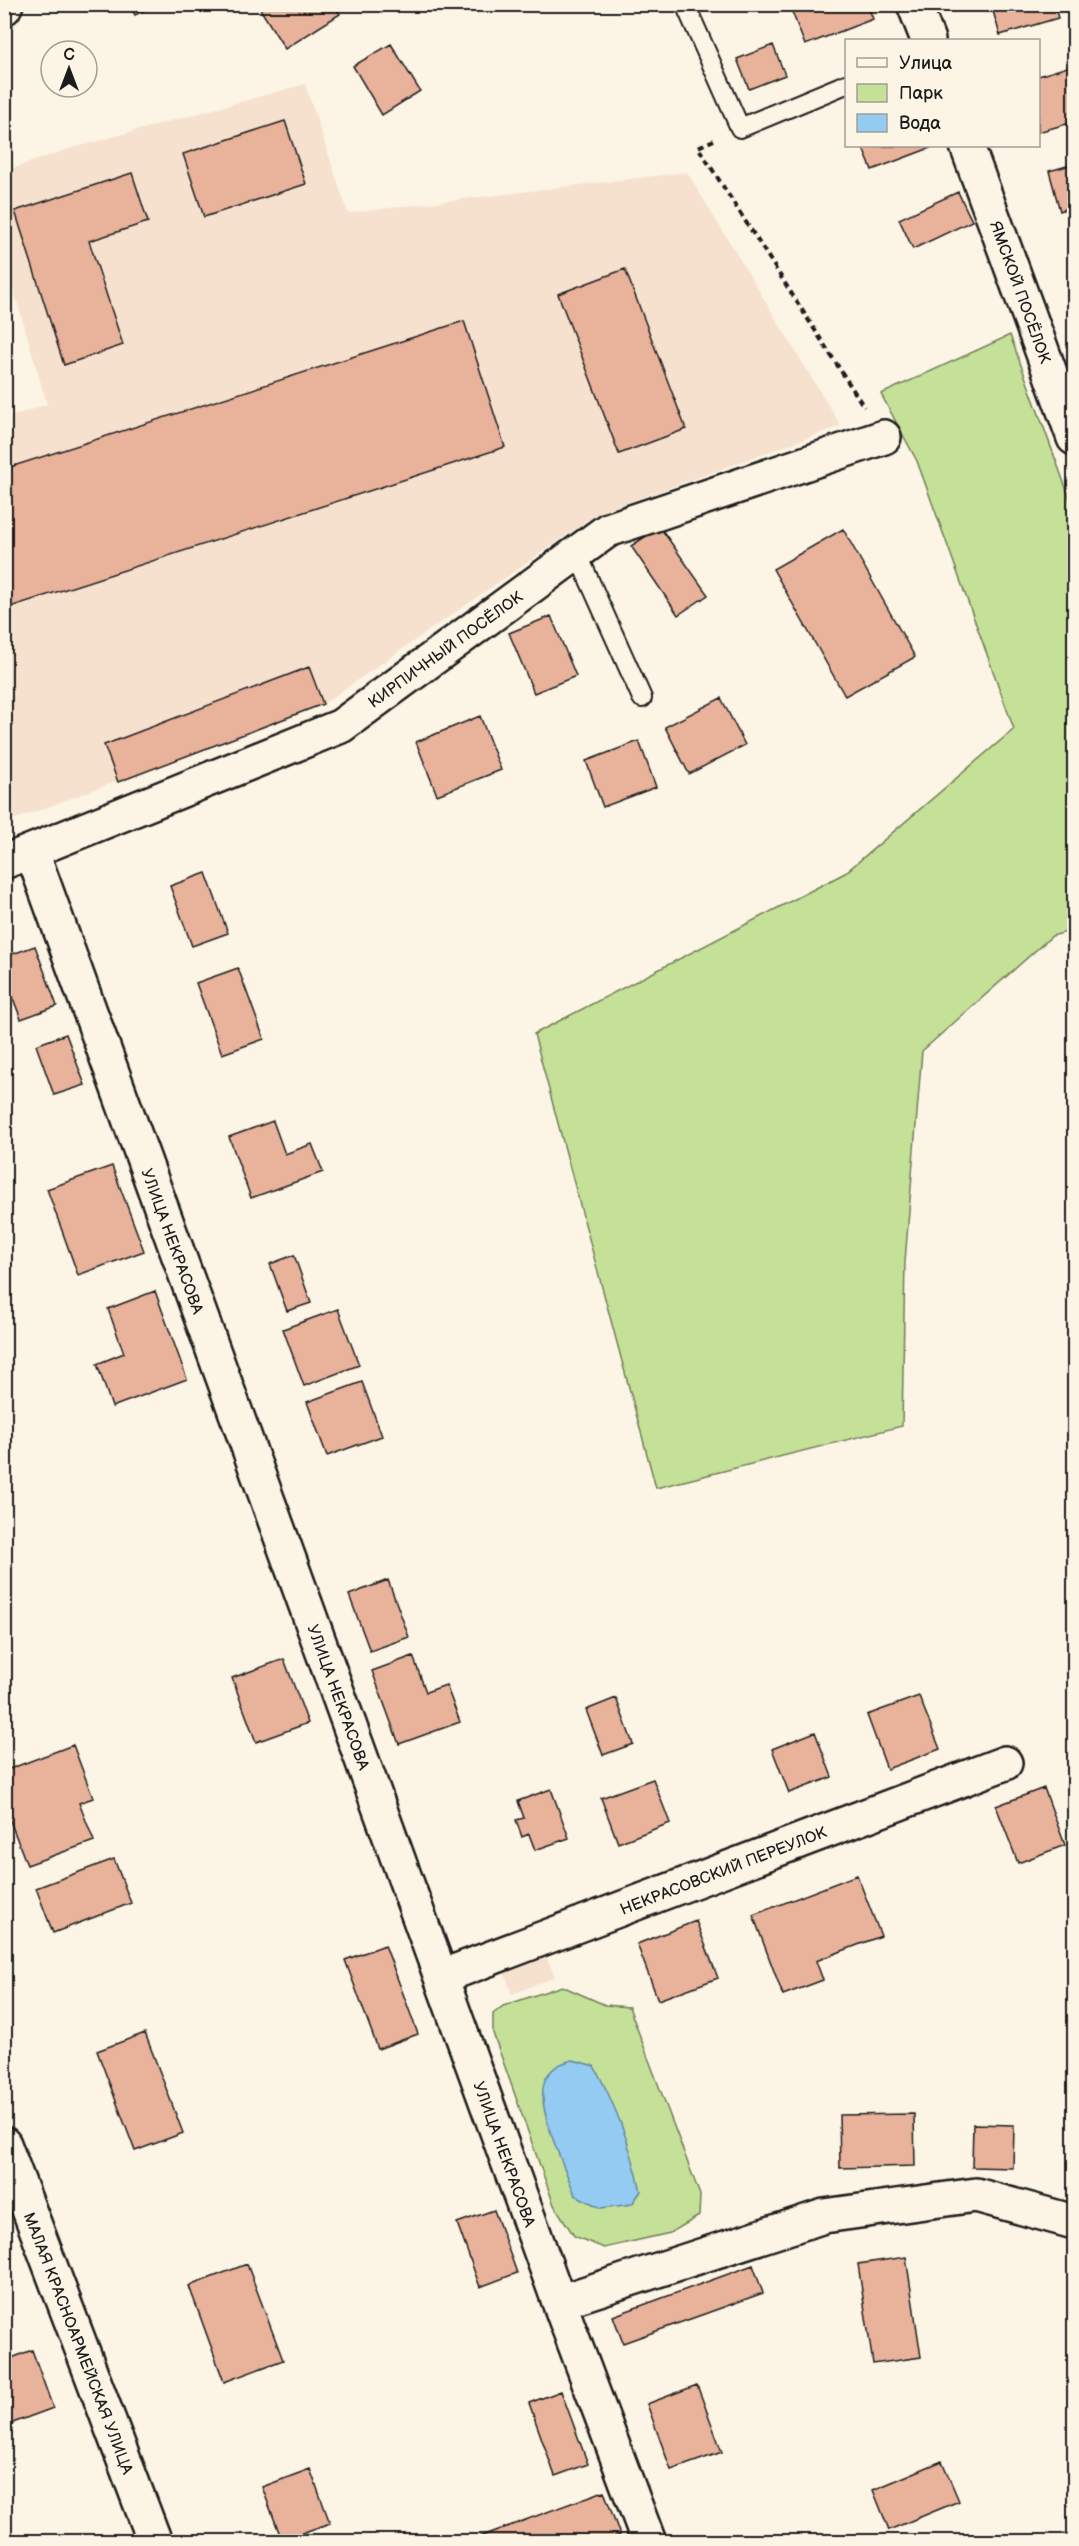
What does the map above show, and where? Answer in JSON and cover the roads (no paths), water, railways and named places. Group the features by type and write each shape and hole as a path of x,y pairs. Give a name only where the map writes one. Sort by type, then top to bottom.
{"street":[{"path":"914,4 928,39"},
{"name":"ЯМСКОЙ ПОСЁЛОК","path":"966,147 1065,386 1074,438"},
{"name":"КИРПИЧНЫЙ ПОСЁЛОК","path":"18,857 341,726 608,530 884,438"},
{"name":"УЛИЦА НЕКРАСОВА","path":"18,857 441,1977 649,2541"},
{"name":"НЕКРАСОВСКИЙ ПЕРЕУЛОК","path":"441,1977 1005,1763"},
{"name":"МАЛАЯ КРАСНОАРМЕЙСКАЯ УЛИЦА","path":"4,2144 154,2541"},
{"path":"559,2302 824,2216 976,2195 1074,2222"}],"lane":[{"path":"685,4 740,128 845,84"},
{"path":"577,553 642,698"}],"water":[{"path":"573,2060 594,2066 616,2111 633,2159 641,2191 632,2204 601,2208 575,2195 552,2136 543,2103 546,2078 554,2068"}]}
